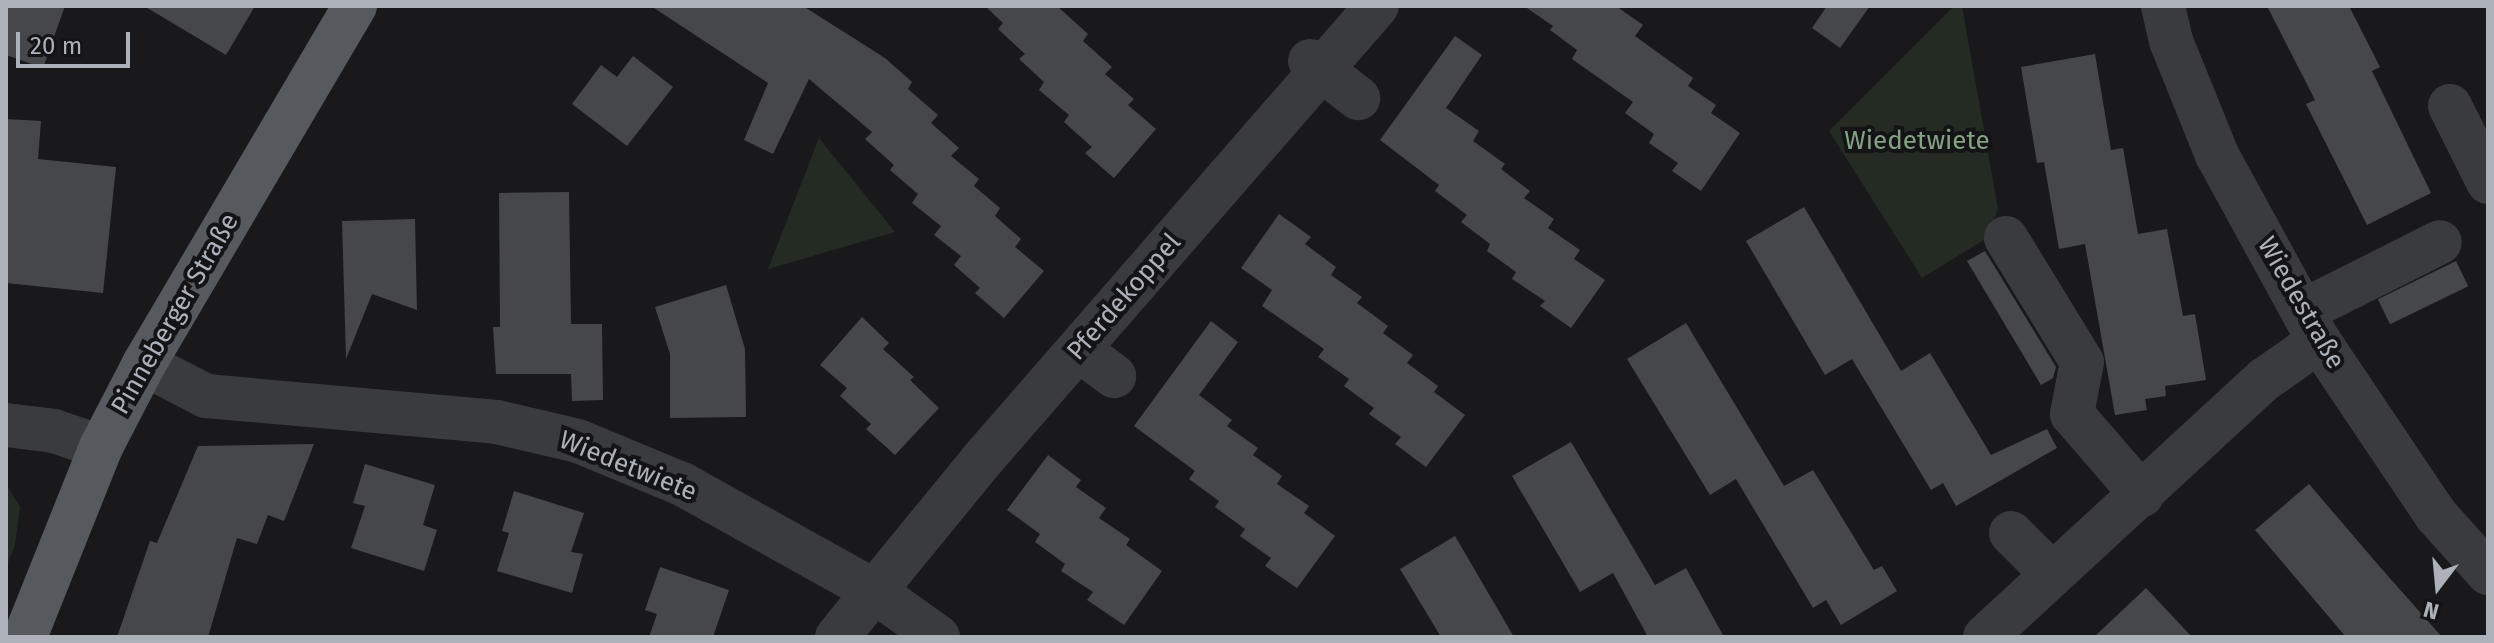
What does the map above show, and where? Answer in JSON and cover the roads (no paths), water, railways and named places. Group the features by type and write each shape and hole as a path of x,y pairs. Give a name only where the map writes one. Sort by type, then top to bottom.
{"main road":[{"name":"Pinneberger Straße","path":"25,637 101,447 144,364 355,6"}],"street":[{"name":"Pferdekoppel","path":"837,637 981,461 1079,350 1316,66 1377,6"},
{"name":"Wiedestraße","path":"2163,6 2171,41 2217,155 2311,326 2436,515 2488,573"},
{"path":"1316,66 1358,98"},
{"path":"2450,106 2488,182"},
{"path":"2006,238 2082,362 2072,414 2142,495"},
{"path":"1985,637 2265,379 2311,326 2440,242"},
{"path":"1079,350 1114,376"},
{"name":"Wiedetwiete","path":"144,364 206,396 497,422 578,441 682,484 874,591 938,637"},
{"path":"6,425 54,431 101,447"},
{"path":"2011,533 2052,574"}]}
